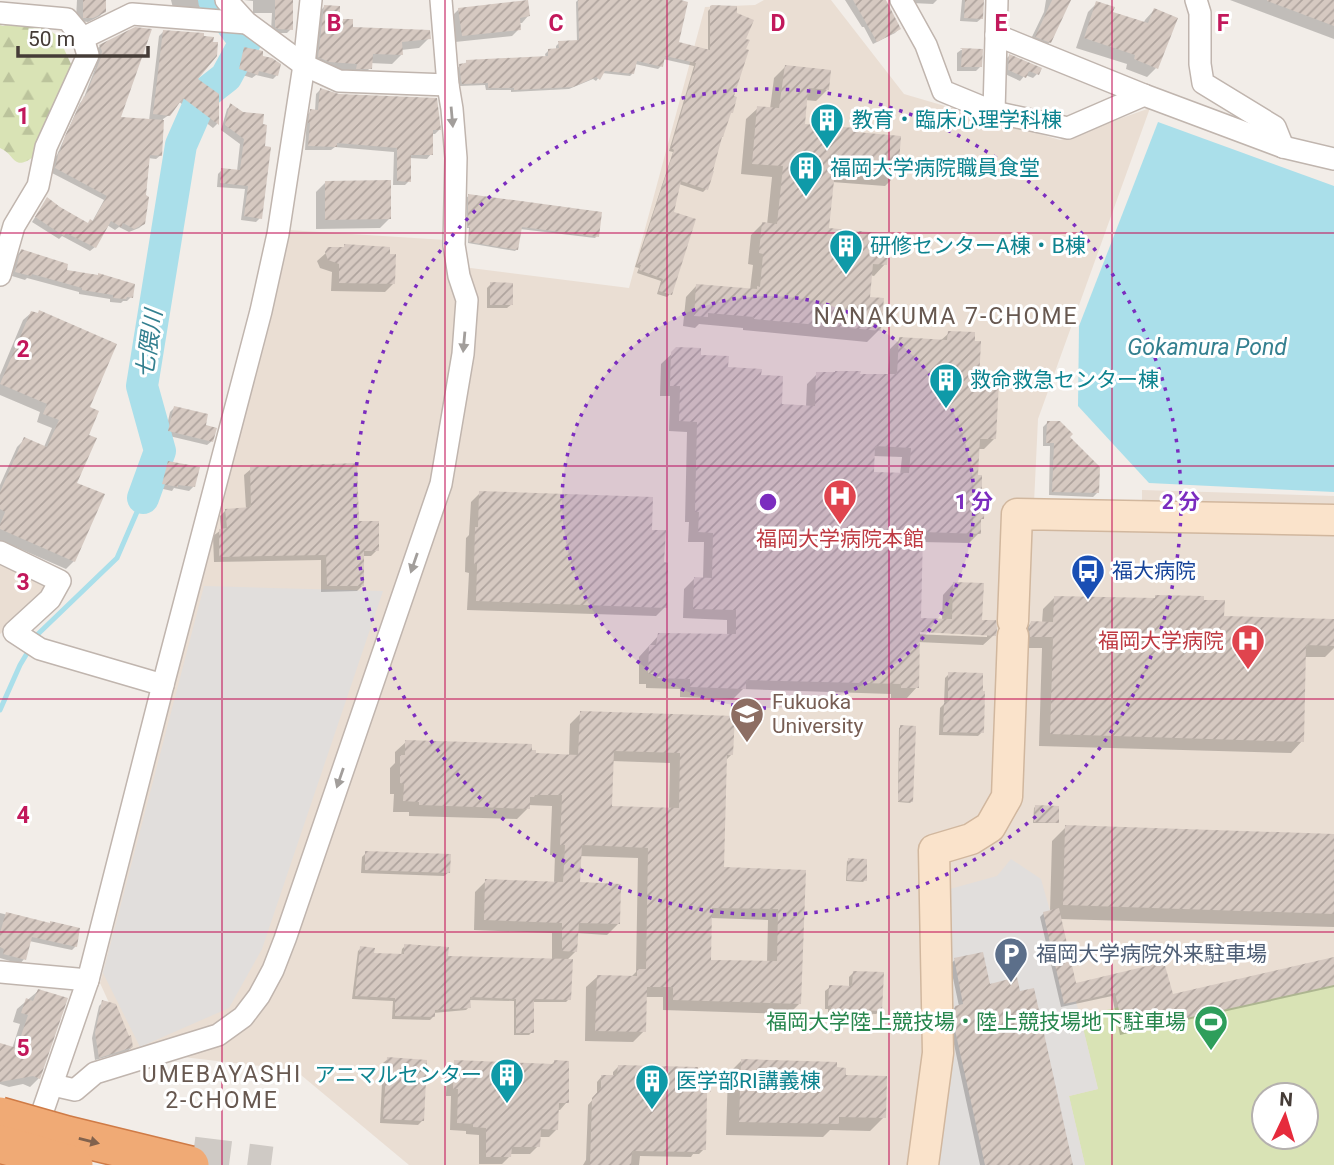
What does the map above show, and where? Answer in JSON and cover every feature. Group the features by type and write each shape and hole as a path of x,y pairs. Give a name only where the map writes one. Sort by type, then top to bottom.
{"highway":[{"path":"0,1116 190,1165"},
{"path":"15,1160 74,1165"}],"street":[{"path":"226,0 247,23 304,65 339,81 447,85"},
{"path":"15,1160 41,1116 88,980 261,311 278,234 312,0"},
{"path":"52,1085 75,1090 95,1073 218,1035 243,1017 259,996 285,939 441,484 463,354 467,300 459,276 454,245 456,158 441,0"},
{"path":"901,0 926,45 943,91 994,112 1068,128 1144,95"},
{"path":"994,112 997,0"},
{"path":"1196,0 1200,13 1199,64 1203,83 1275,127 1283,147"},
{"path":"0,13 67,10 83,38 88,55 46,148 38,186 14,226 0,275"},
{"path":"83,38 132,14 247,23"},
{"path":"996,35 1283,147 1334,159"},
{"path":"923,1165 938,1053 934,850 971,839 990,827 1007,797 1017,514 1334,520"},
{"path":"0,552 60,581 50,599 14,632 40,649 163,685"},
{"path":"0,972 88,980"}],"shaded area":[{"name":"Fukuoka University","path":"764,0 831,0 904,94 1060,140 1150,108 1038,419 1034,503 1142,504 1142,490 1334,496 1334,1165 409,1165 295,1070 131,1051 100,983 288,230 446,240 447,265 629,288 705,7 755,5"},
{"path":"0,558 49,581 44,594 0,634"},
{"path":"204,586 383,591 262,949 229,1008 140,1047 103,973"},
{"name":"福岡大学病院外来駐車場","path":"1011,859 1041,879 1098,1089 1069,1096 1085,1165 935,1165 953,1048 951,951 945,944 939,892 997,876"}],"green space":[{"path":"28,17 58,36 71,64 69,86 33,157 22,163 0,148 0,25"},
{"name":"福岡大学陸上競技場・陸上競技場地下駐車場","path":"1334,958 1334,1165 1085,1165 1069,1096 1098,1089 1080,1016"}],"water":[{"name":"Gokamura Pond","path":"1158,122 1334,186 1334,492 1149,483 1078,406 1079,326"}],"building":[{"path":"83,0 106,0 106,12 93,18 83,18"},
{"path":"275,0 293,0 293,30 275,27"},
{"path":"528,0 530,16 520,18 521,30 462,36 458,8"},
{"path":"578,0 688,2 679,42 710,50 710,6 737,6 737,13 754,20 746,39 750,40 746,49 749,50 734,96 737,97 733,113 722,137 708,190 681,181 674,212 696,219 672,295 659,291 663,279 639,270 641,265 637,264 674,150 671,148 696,63 665,56 663,67 637,61 634,74 605,71 600,80 596,77 573,87 514,90 488,88 488,83 462,84 459,64 466,63 466,60 548,56 548,49 559,48 558,41 579,40"},
{"path":"853,0 886,0 901,29 877,42"},
{"path":"965,0 984,0 983,19 964,18"},
{"path":"1052,0 1071,0 1051,43 1035,37"},
{"path":"1334,0 1334,26 1267,1"},
{"path":"1096,1 1115,7 1113,12 1148,23 1154,8 1178,18 1158,69 1134,59 1135,55 1084,38"},
{"path":"324,5 340,6 340,19 353,19 353,27 430,30 431,39 402,42 403,55 373,54 372,69 356,69 357,64 329,62 318,57"},
{"path":"135,27 152,29 121,117 164,120 162,156 150,155 145,224 134,229 123,223 121,227 111,221 96,248 66,233 64,236 35,217 47,197 88,223 90,219 93,221 107,196 55,168 65,136 100,60 102,51 99,45"},
{"path":"163,30 204,33 204,36 214,37 213,42 218,42 217,56 198,79 219,94 219,125 183,98 170,116 153,114"},
{"path":"244,47 263,51 263,56 281,64 278,76 259,71 258,75 239,69"},
{"path":"960,48 983,49 982,67 961,67"},
{"path":"1009,54 1042,68 1039,75 1029,71 1026,78 1008,70"},
{"path":"785,65 831,70 829,90 808,90 805,124 856,128 856,132 901,136 898,176 835,171 829,228 890,234 887,265 873,264 870,297 884,298 881,331 708,313 708,317 694,316 696,284 757,289 757,286 760,287 762,222 777,224 783,166 752,164 757,106 779,108"},
{"path":"320,88 339,94 437,98 441,130 433,130 433,155 411,155 411,182 397,181 397,148 337,143 337,147 308,146 310,109 318,110"},
{"path":"230,103 243,112 264,114 263,124 267,125 265,146 271,147 262,219 244,216 248,186 220,183 221,168 240,170 244,139 225,125"},
{"path":"391,180 391,219 325,220 325,181"},
{"path":"468,194 602,212 599,237 522,227 518,250 469,242"},
{"path":"344,244 390,247 390,254 396,254 395,284 339,283 339,264 328,260 325,252 328,247 344,247"},
{"path":"21,249 68,264 67,270 98,273 135,284 133,298 113,298 113,295 82,290 32,274 31,276 15,272"},
{"path":"490,282 513,283 513,305 490,305"},
{"path":"39,310 117,344 90,407 99,411 89,435 97,438 77,483 105,494 75,562 0,529 5,512 0,509 0,492 24,437 47,447 59,420 43,414 47,404 0,384 31,311 38,313"},
{"path":"948,331 975,332 975,341 981,341 979,381 999,382 996,439 980,439 978,475 982,475 982,494 985,494 981,534 923,532 921,618 952,619 953,582 984,583 982,620 996,620 996,636 920,632 919,688 901,688 901,684 746,680 746,689 690,687 690,679 655,678 655,674 648,674 649,645 656,645 658,633 736,634 736,610 693,609 694,577 712,578 713,533 698,532 699,512 695,512 697,422 679,421 680,386 670,386 671,352 676,347 701,348 701,355 729,356 728,367 762,369 761,375 783,376 782,404 815,406 816,372 861,371 860,374 897,374 899,337 947,340","holes":["875,446 911,448 909,473 874,472"]},
{"path":"174,406 208,414 206,425 217,428 213,442 168,431"},
{"path":"1047,421 1060,421 1073,434 1070,437 1100,467 1099,493 1052,492 1054,443 1046,443"},
{"path":"168,461 200,467 195,487 162,484"},
{"path":"357,463 359,521 379,521 379,551 364,551 364,586 327,586 326,555 219,557 219,529 227,528 225,509 251,507 250,467"},
{"path":"479,491 653,497 652,530 666,530 664,562 668,563 667,608 476,601 475,527 478,527"},
{"path":"1155,595 1204,596 1204,600 1225,600 1224,616 1334,619 1334,646 1306,645 1304,742 1050,734 1053,637 1030,637 1031,621 1053,622 1054,596 1155,598"},
{"path":"948,672 983,673 984,733 943,732 944,702 948,702"},
{"path":"580,711 735,716 733,755 727,755 724,867 806,870 801,1004 673,1000 673,987 647,987 646,1032 595,1031 597,975 637,976 637,969 646,969 648,848 582,845 580,882 621,884 620,924 579,923 577,952 562,951 562,923 484,920 485,879 563,882 565,845 560,845 562,795 530,797 530,809 419,805 419,802 403,801 404,784 400,783 400,755 405,755 405,740 532,744 532,750 536,750 536,753 578,755","holes":["614,751 680,753 679,808 612,806","712,908 778,909 777,961 711,960"]},
{"path":"900,725 916,726 913,802 898,801"},
{"path":"1035,805 1059,806 1059,823 1034,822"},
{"path":"1065,825 1334,834 1334,914 1063,905"},
{"path":"365,851 451,854 450,873 365,870"},
{"path":"848,858 867,859 867,881 847,880"},
{"path":"1059,908 1076,983 1164,962 1173,994 1334,957 1334,985 1124,1032 1115,993 1064,1004 1043,912"},
{"path":"6,912 80,928 77,947 32,937 26,960 3,954 0,933"},
{"path":"404,944 449,947 448,956 573,959 571,1000 534,999 534,1033 516,1033 516,999 470,997 471,1008 435,1010 435,1017 395,1016 395,998 355,996 360,946 375,948 374,953 404,954"},
{"path":"983,952 990,984 1017,977 1020,991 1034,988 1073,1165 985,1165 955,1030 955,1006 963,1004 954,958"},
{"path":"853,971 884,972 882,1011 831,1009 831,1005 828,1006 829,985 852,986"},
{"path":"38,989 68,998 40,1079 33,1076 0,1082 0,1043 17,1048 28,1015 21,1013 26,998 33,1001"},
{"path":"102,1000 116,1004 129,1036 131,1035 133,1047 99,1058 95,1033"},
{"path":"387,1057 427,1060 424,1121 383,1119"},
{"path":"741,1059 837,1062 837,1067 846,1068 846,1075 887,1076 886,1118 839,1117 839,1124 739,1122"},
{"name":"アニマルセンター","path":"454,1060 554,1064 554,1060 569,1061 569,1103 559,1103 558,1130 541,1129 540,1147 512,1147 511,1157 486,1157 486,1128 457,1123 458,1089 453,1089"},
{"name":"医学部RI講義棟","path":"618,1065 698,1067 698,1077 711,1077 711,1092 707,1092 706,1150 632,1151 631,1165 590,1165 592,1098 601,1088 601,1075 617,1075"}],"waterway":[{"name":"七隈川","path":"143,498 160,451 142,386 181,145 203,95 226,77 245,42 214,0"},
{"name":"七隈川","path":"34,641 38,634 117,558 143,498"},
{"name":"七隈川","path":"0,710 29,650"}],"tunnel":[{"path":"193,1155 271,1165"}],"place":[{"name":"教育・臨床心理学科棟","path":"827,150"},
{"name":"福岡大学病院職員食堂","path":"806,198"},
{"name":"研修センターA棟・B棟","path":"846,276"},
{"name":"救命救急センター棟","path":"946,410"},
{"name":"福岡大学病院本館","path":"840,526"},
{"name":"福大病院","path":"1088,601"},
{"name":"福岡大学病院","path":"1248,671"},
{"name":"Fukuoka University","path":"747,744"},
{"name":"福岡大学病院外来駐車場","path":"1011,984"},
{"name":"福岡大学陸上競技場・陸上競技場地下駐車場","path":"1211,1052"},
{"name":"アニマルセンター","path":"507,1105"},
{"name":"医学部RI講義棟","path":"652,1111"}],"district":[{"name":"NANAKUMA 7-CHOME","path":"946,316"},
{"name":"UMEBAYASHI 2-CHOME","path":"222,1087"}]}
